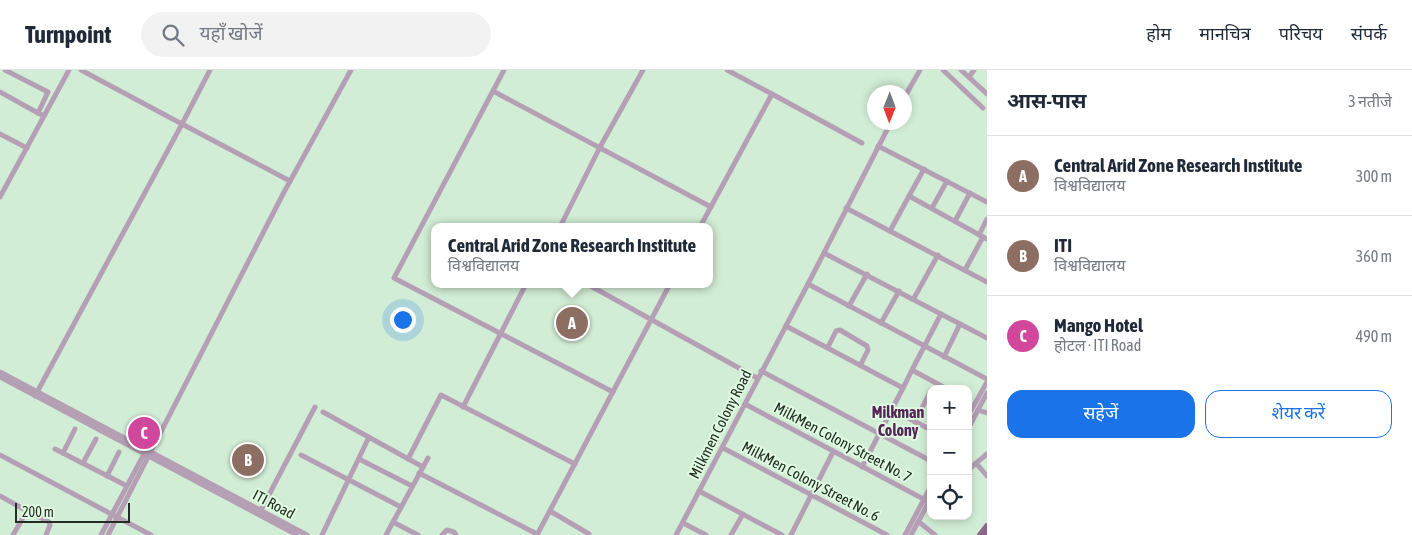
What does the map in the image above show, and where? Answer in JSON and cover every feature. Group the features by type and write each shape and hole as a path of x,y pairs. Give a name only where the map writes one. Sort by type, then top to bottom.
{"main road":[{"path":"980,535 987,526"}],"street":[{"path":"5,70 48,92 38,113"},
{"path":"0,198 68,70"},
{"path":"80,70 290,181"},
{"path":"36,394 210,70"},
{"path":"101,535 115,516 290,181 351,70"},
{"path":"504,70 394,278 613,392"},
{"path":"562,223 600,148 643,70"},
{"path":"727,70 862,143"},
{"path":"911,85 920,70"},
{"path":"943,70 983,108"},
{"path":"961,70 987,94"},
{"path":"969,77 974,70"},
{"path":"493,91 711,207"},
{"path":"0,92 44,116"},
{"path":"702,223 772,94"},
{"path":"887,130 808,284 987,380 972,409"},
{"path":"0,134 27,148"},
{"path":"878,146 987,202"},
{"path":"890,231 924,169"},
{"path":"932,208 947,181"},
{"path":"955,222 970,193"},
{"path":"909,196 983,237"},
{"path":"846,208 986,280"},
{"path":"965,270 983,237 987,219"},
{"path":"824,253 914,298 987,338"},
{"path":"914,298 938,255"},
{"path":"849,306 867,274"},
{"name":"Milkmen Colony Road","path":"676,535 808,284"},
{"path":"463,407 524,288"},
{"path":"594,288 758,378"},
{"path":"420,473 537,535 668,288"},
{"path":"881,323 899,291"},
{"path":"862,467 941,314"},
{"path":"944,357 960,324"},
{"path":"786,326 861,364 903,388"},
{"path":"828,347 836,332 840,330 867,346 868,350 861,364"},
{"path":"912,370 940,385"},
{"path":"761,371 927,459"},
{"path":"0,372 36,394"},
{"path":"0,377 36,394 148,454"},
{"path":"972,421 987,393"},
{"path":"408,458 441,395 575,464"},
{"path":"915,422 927,397"},
{"name":"MilkMen Colony Street No. 7","path":"745,404 833,452 927,500"},
{"path":"261,510 314,407"},
{"path":"893,410 927,428"},
{"path":"978,410 987,413"},
{"path":"323,412 423,467"},
{"path":"63,453 75,429"},
{"path":"322,535 369,437"},
{"path":"83,463 96,439"},
{"name":"MilkMen Colony Street No. 6","path":"723,448 887,535"},
{"path":"55,449 127,486"},
{"path":"107,476 118,452"},
{"path":"791,535 833,452"},
{"path":"108,535 127,486 148,454"},
{"name":"ITI Road","path":"148,454 261,510 306,535"},
{"name":"ITI Road","path":"148,454 297,535"},
{"path":"972,466 987,454"},
{"path":"0,455 151,535"},
{"path":"301,455 401,507"},
{"path":"359,458 412,486"},
{"path":"386,535 428,458"},
{"path":"976,463 987,476"},
{"path":"699,491 742,514 772,533 782,535"},
{"path":"905,535 927,492"},
{"path":"0,496 49,522 50,525 46,535"},
{"path":"911,535 927,506"},
{"path":"13,535 27,511"},
{"path":"550,511 589,534"},
{"path":"731,535 742,514"},
{"path":"393,522 418,535"},
{"path":"919,522 935,535"},
{"path":"682,523 706,535"},
{"path":"442,535 447,530 454,532 456,535"}],"place":[{"name":"Central Arid Zone Research Institute","path":"572,323"},
{"name":"Mango Hotel","path":"144,433"},
{"name":"ITI","path":"248,460"}],"district":[{"name":"Milkman Colony","path":"898,421"}]}
